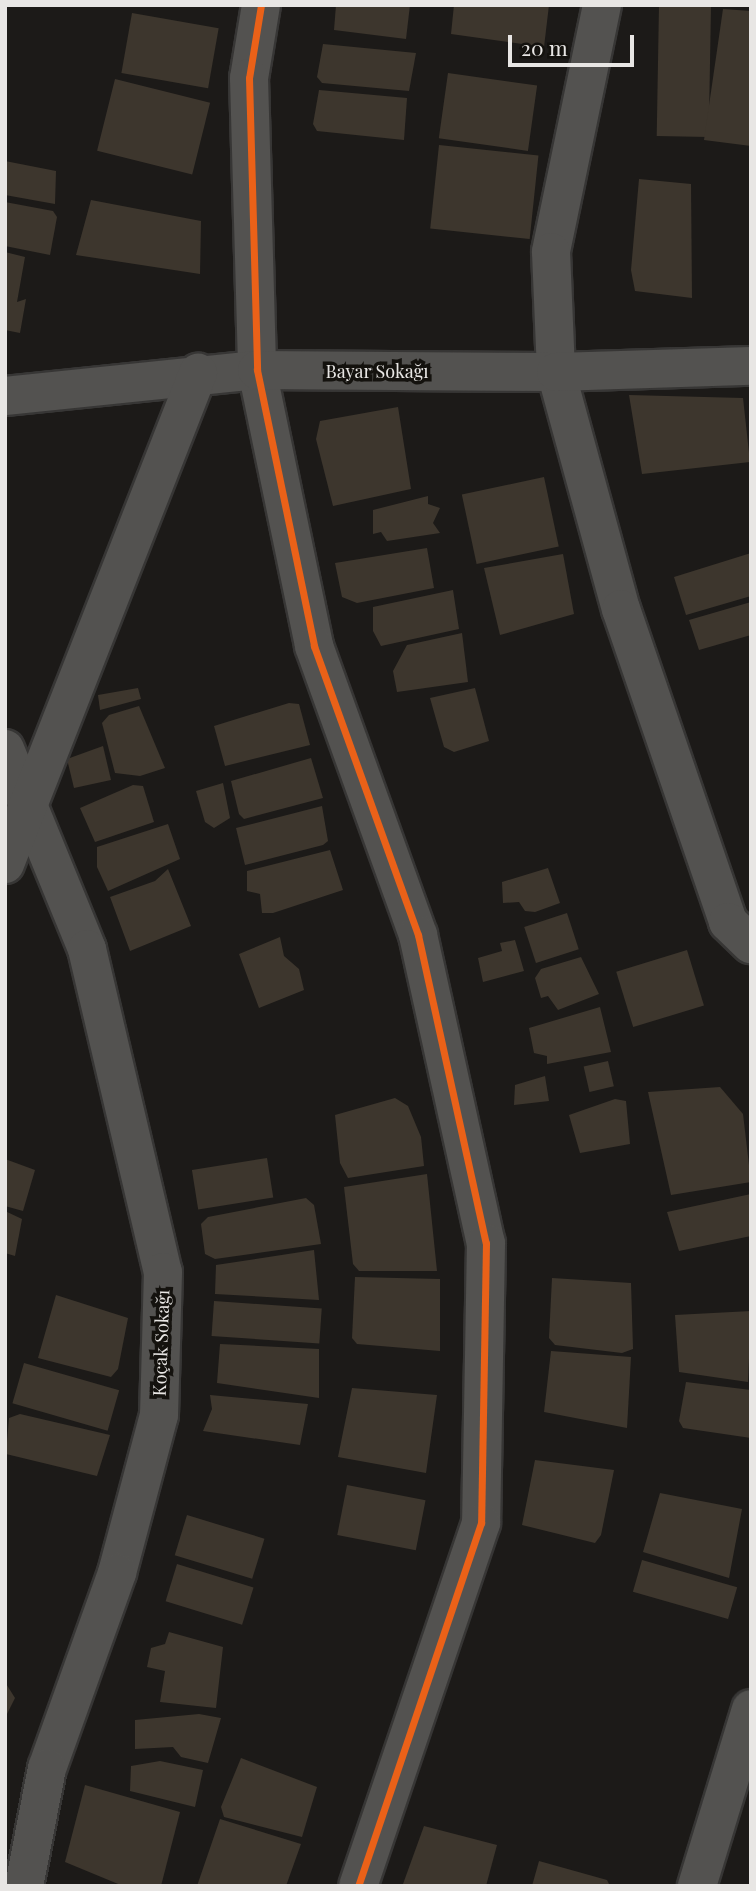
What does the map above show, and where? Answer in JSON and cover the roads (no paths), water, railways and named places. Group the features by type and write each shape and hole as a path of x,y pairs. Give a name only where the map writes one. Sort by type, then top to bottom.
{"street":[{"path":"261,5 250,78 257,370 314,646 418,936 486,1243 481,1523 358,1886"},
{"path":"602,5 551,252 556,372 621,609 751,968"},
{"name":"Bayar Sokağı","path":"5,397 198,373 257,370 556,372 751,366"},
{"path":"5,864 198,373"},
{"name":"Koçak Sokağı","path":"5,749 30,800 87,949 163,1272 159,1415 117,1573 47,1768 24,1886"},
{"path":"697,1886 751,1709"}]}
